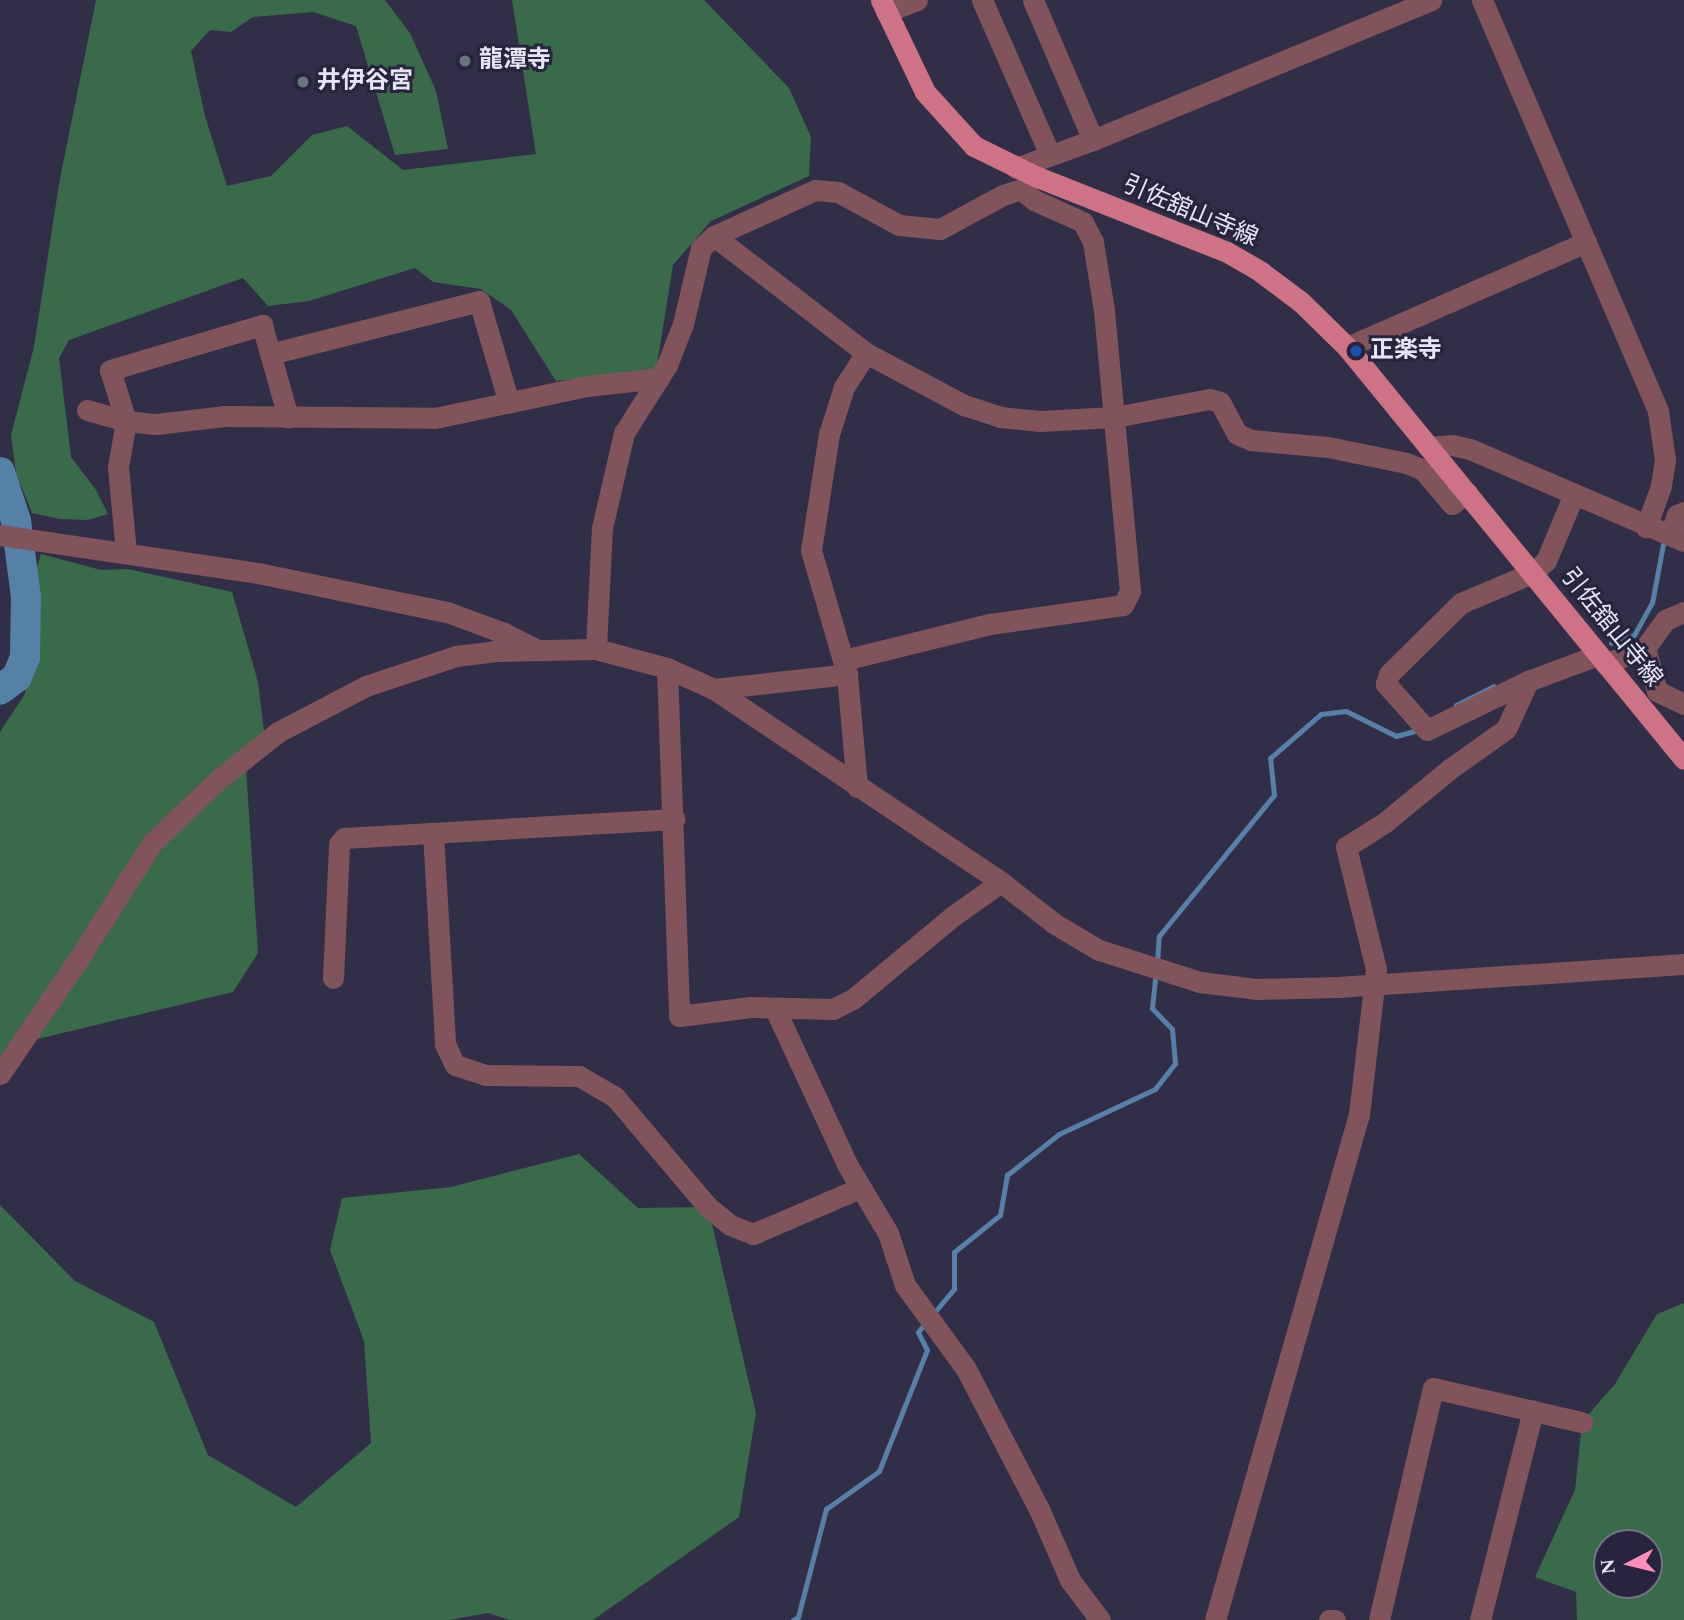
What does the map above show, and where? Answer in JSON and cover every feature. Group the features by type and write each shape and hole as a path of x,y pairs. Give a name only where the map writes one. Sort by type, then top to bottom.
{"main road":[{"name":"引佐舘山寺線","path":"883,6 925,92 974,146 1024,178 1227,253 1261,272 1293,296 1347,347 1684,759"}],"street":[{"path":"883,6 917,0"},
{"path":"982,0 1050,155"},
{"path":"1033,0 1093,140"},
{"path":"596,649 602,528 624,433 667,365 682,324 701,248 714,236 815,190 838,192 899,225 940,229 1003,195 1050,155 1093,140 1432,0"},
{"path":"1482,0 1658,411 1665,460 1661,486 1646,527"},
{"path":"714,689 846,667 990,624 1123,606 1130,590 1104,310 1093,242 1083,222 1034,200 1024,178"},
{"path":"714,236 866,353 964,405 1000,417 1040,421 1115,417 1209,399 1220,402 1237,433 1251,440 1328,447 1406,463 1422,469 1452,503 1467,493"},
{"path":"1347,347 1586,242"},
{"path":"270,354 479,301 509,403"},
{"path":"126,552 118,467 126,421 110,370 262,325 288,417"},
{"path":"858,787 846,667 811,550 829,434 844,387 866,353"},
{"path":"87,411 126,421 156,424 224,416 435,418 587,386 659,378"},
{"path":"1428,447 1452,445 1470,449 1646,527 1677,538 1677,514 1684,512"},
{"path":"1574,494 1546,561 1532,573 1461,603 1390,674 1386,684 1427,730 1528,681 1645,648 1665,620 1684,612"},
{"path":"0,535 258,573 447,612 504,633 536,649"},
{"path":"1645,648 1657,691 1684,704"},
{"path":"0,1074 79,958 152,843 219,779 278,732 366,686 420,667 456,656 536,649 596,649 667,668 714,689 1001,882 1055,924 1099,950 1200,982 1256,989 1545,975 1684,964"},
{"path":"667,668 680,1016 750,1007 833,1009 853,999 953,916 1001,882"},
{"path":"1215,1620 1359,1114 1374,983 1374,956 1347,861 1346,847 1384,822 1451,768 1506,729 1528,681"},
{"path":"332,978 339,844 344,838 674,819"},
{"path":"433,833 444,1044 455,1065 485,1075 579,1076 615,1097 708,1207 730,1225 753,1234 860,1188"},
{"path":"775,1009 860,1188 888,1233 905,1285 966,1368 1039,1510 1070,1580 1100,1620"},
{"path":"1379,1620 1433,1388 1582,1422"},
{"path":"1480,1620 1533,1411"},
{"path":"1329,1620 1335,1620"}],"green space":[{"path":"96,0 385,0 410,33 436,91 448,149 395,155 356,26 313,12 253,17 231,32 210,30 191,51 205,116 227,186 271,176 312,135 347,126 403,170 536,154 512,0 704,0 789,88 811,137 809,176 711,221 673,265 656,371 556,381 511,310 481,289 433,282 415,268 309,301 268,306 243,278 69,340 59,358 71,457 96,490 108,514 88,520 60,519 32,513 16,473 11,435 34,347 59,184"},
{"path":"41,554 101,570 128,569 232,592 258,682 264,731 245,752 258,953 233,992 21,1043 0,1061 0,732 25,694 33,643 26,605"},
{"path":"579,1154 638,1208 708,1207 756,1413 739,1517 593,1620 509,1620 488,1613 449,1620 0,1620 0,1205 75,1281 154,1322 208,1455 296,1507 371,1443 364,1341 330,1250 342,1198 451,1187"},
{"path":"1684,1303 1684,1620 1577,1620 1576,1592 1535,1577 1575,1490 1582,1422 1615,1384 1657,1314"}],"waterway":[{"path":"0,472 16,521 26,597 25,657 17,677 0,690"},
{"path":"1611,643 1634,635 1652,603 1664,539"},
{"path":"1456,705 1494,686"},
{"path":"1157,962 1159,936 1274,795 1270,758 1321,714 1346,711 1396,736 1419,730"},
{"path":"933,1314 954,1289 954,1252 1000,1215 1007,1175 1059,1134 1155,1089 1175,1063 1172,1029 1152,1008 1156,972"},
{"path":"793,1620 798,1617 826,1509 879,1471 927,1350 918,1332 927,1321"}],"place":[{"name":"龍潭寺","path":"465,61"},
{"name":"井伊谷宮","path":"303,82"},
{"name":"正楽寺","path":"1356,351"}]}
